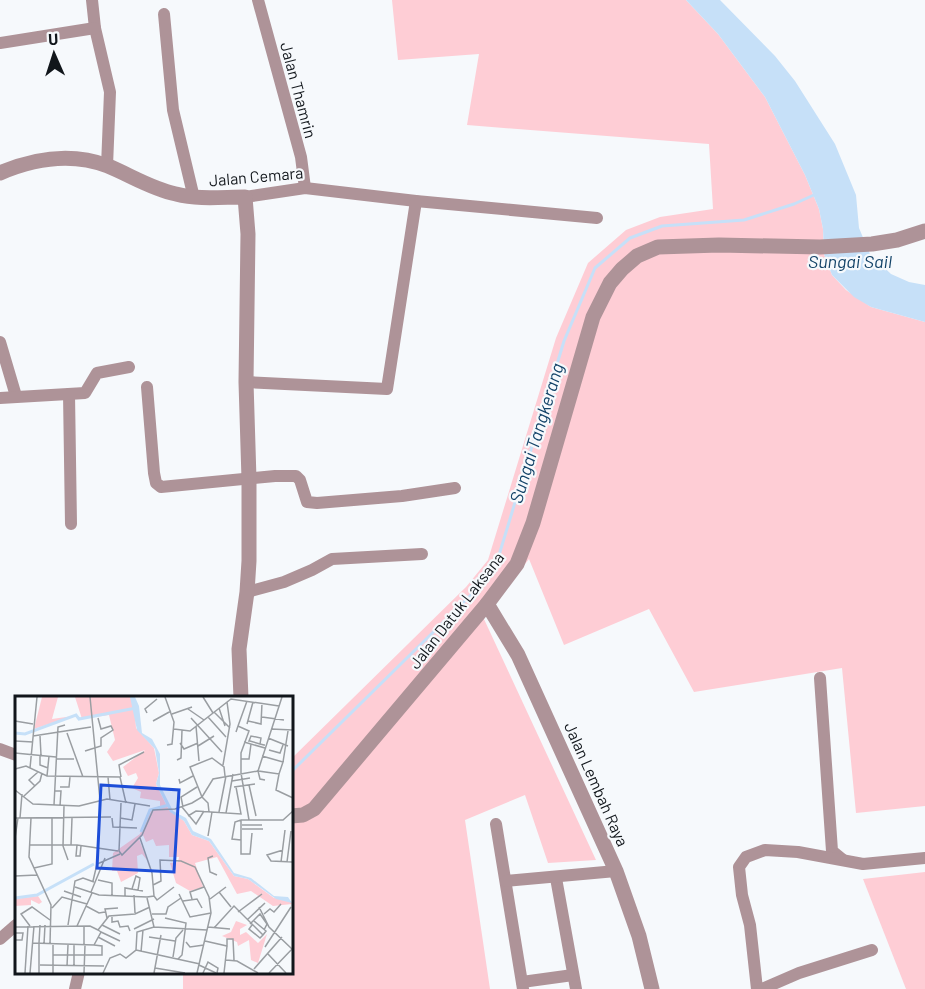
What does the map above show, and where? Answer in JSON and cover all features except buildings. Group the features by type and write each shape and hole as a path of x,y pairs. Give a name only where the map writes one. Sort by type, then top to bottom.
{"street":[{"path":"92,0 95,28 110,92 107,166"},
{"name":"Jalan Thamrin","path":"258,0 301,157 305,188"},
{"path":"164,14 173,110 194,198"},
{"path":"0,43 95,28"},
{"name":"Jalan Cemara","path":"0,173 24,164 69,157 107,166 173,194 194,198 245,197 305,188 597,218"},
{"path":"241,696 239,649 247,592 249,479 246,382 249,234 245,197"},
{"path":"246,382 387,389 416,201"},
{"name":"Jalan Datuk Laksana","path":"292,816 303,815 314,809 487,604 517,564 536,512 593,317 610,283 622,269 637,256 658,248 719,245 820,247 872,244 897,240 925,231"},
{"path":"0,342 16,396"},
{"path":"0,398 85,393 97,373 129,367"},
{"path":"147,387 156,483 161,487 296,476 300,480 305,499 310,503 363,500 455,488"},
{"path":"69,394 71,524"},
{"path":"247,592 284,582 332,560 422,554"},
{"name":"Jalan Lembah Raya","path":"487,604 518,655 616,871 639,936 652,989"},
{"path":"820,678 832,851 844,860"},
{"path":"0,749 15,755"},
{"path":"496,824 522,985 573,975"},
{"path":"872,950 799,973 760,989 739,867 746,857 765,850 798,852 863,864 925,858"},
{"path":"506,881 616,871"},
{"path":"556,878 576,989"},
{"path":"0,939 15,926"},
{"path":"75,989 79,974"}],"shaded area":[{"path":"392,0 686,0 718,34 765,97 805,175 819,209 824,254 832,275 846,290 871,307 925,322 925,806 856,813 842,668 694,692 649,609 564,645 529,559 483,617 596,860 548,863 525,795 465,820 490,989 183,989 183,974 292,974 292,758 466,587 488,560 556,338 588,263 626,230 660,217 713,209 709,144 467,125 479,54 398,60"},
{"path":"925,872 925,989 906,989 863,879"}],"water":[{"name":"Sungai Sail","path":"686,0 720,0 775,56 795,81 835,144 856,195 859,228 870,254 891,274 909,282 925,285 925,322 871,307 854,297 832,275 824,254 819,209 805,175 765,97 718,34"}],"waterway":[{"name":"Sungai Tangkerang","path":"292,771 473,593 496,565 564,341 595,268 630,238 662,226 744,220 794,204 816,194"}]}
